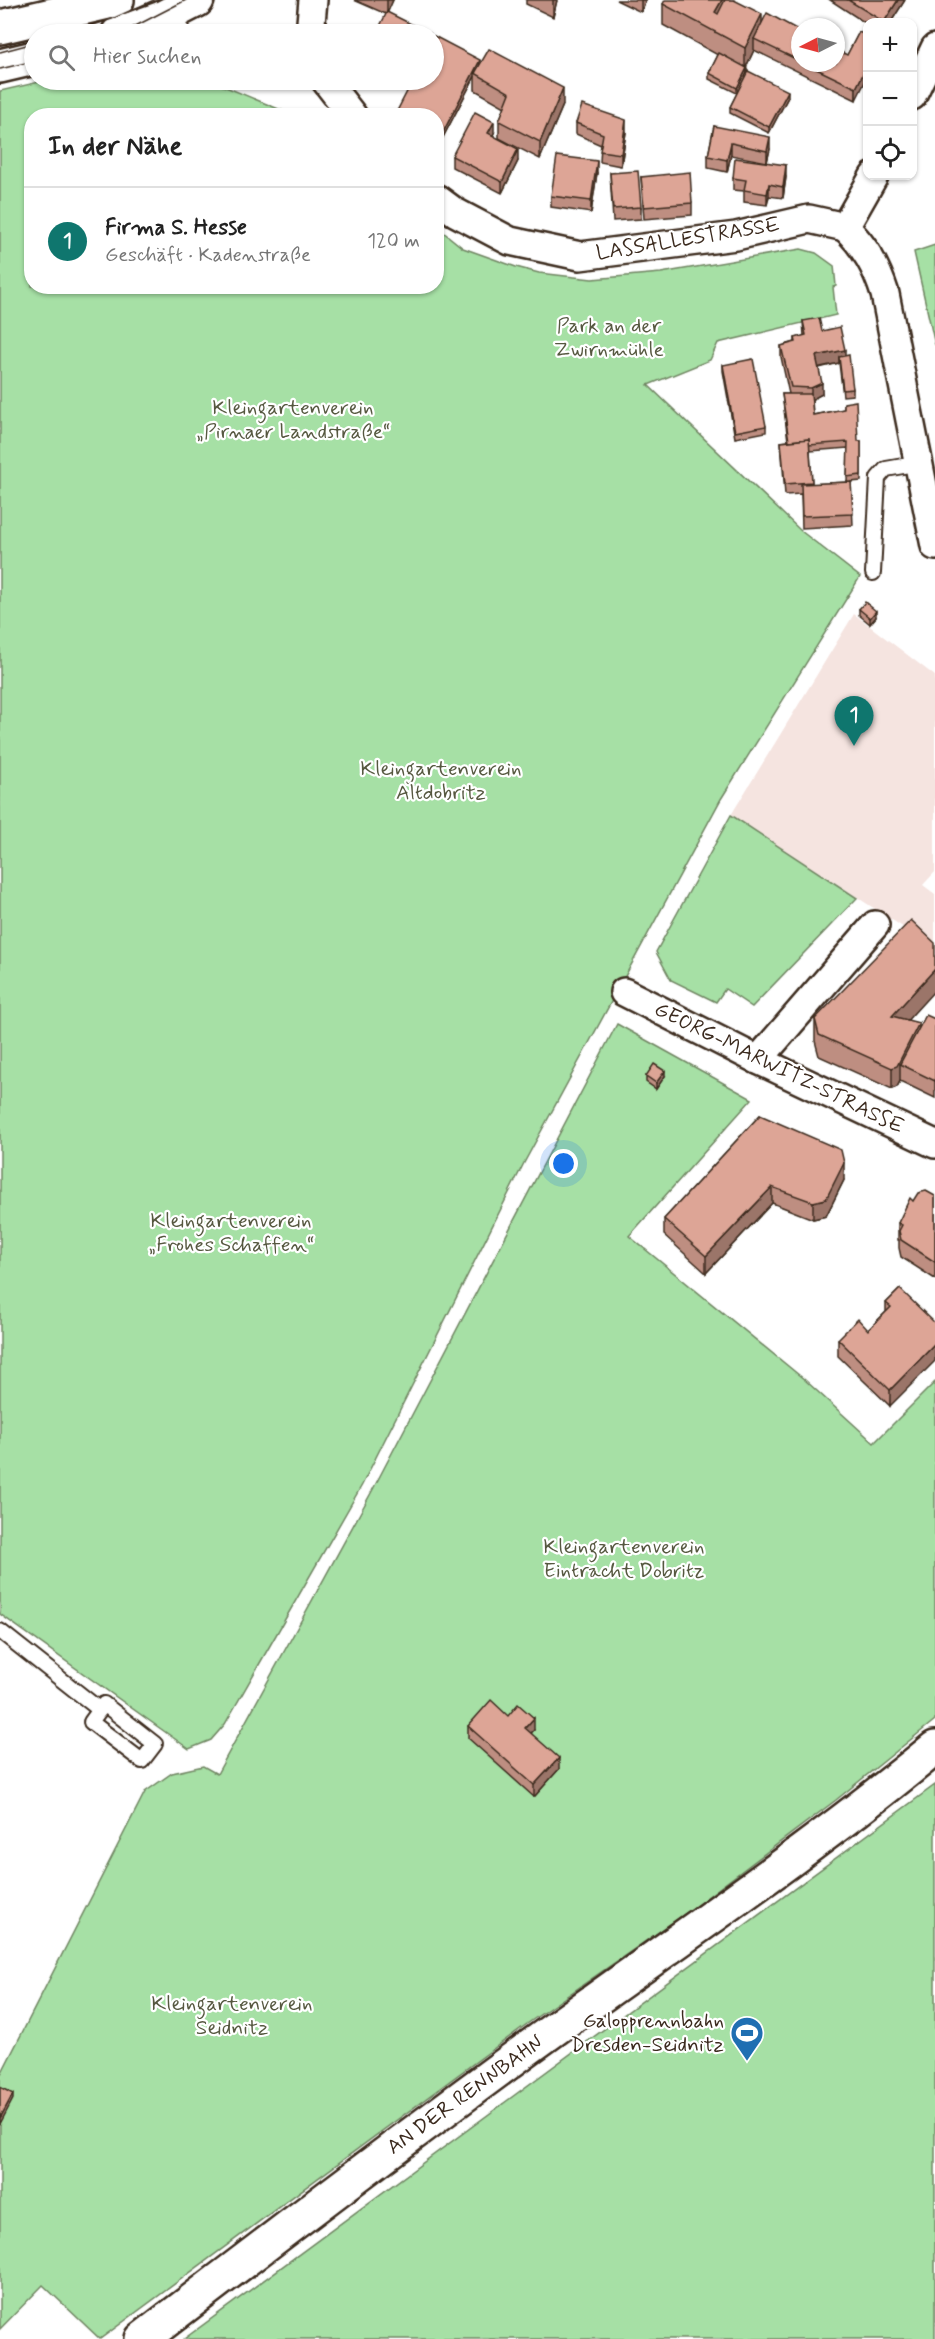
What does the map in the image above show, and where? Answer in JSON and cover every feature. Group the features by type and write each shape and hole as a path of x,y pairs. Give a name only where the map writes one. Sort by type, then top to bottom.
{"main road":[{"path":"0,27 117,0"},
{"path":"146,24 197,0"},
{"path":"0,66 24,60"},
{"name":"AN DER RENNBAHN","path":"142,2339 319,2203 520,2054 865,1805 935,1748"}],"street":[{"path":"296,0 298,24"},
{"path":"311,24 313,0"},
{"path":"917,86 935,48"},
{"path":"333,90 347,108"},
{"path":"872,180 845,227 865,247 875,265 885,294 927,465 935,546"},
{"name":"LASSALLESTRASSE","path":"444,204 510,241 580,256 736,236 809,219 845,227"},
{"path":"758,1060 875,925"},
{"name":"GEORG-MARWITZ-STRASSE","path":"624,992 758,1060 935,1144"}],"lane":[{"path":"873,573 878,478 886,469 927,465"},
{"path":"0,1631 100,1710"},
{"path":"104,1704 155,1743 142,1761 91,1722 100,1710 104,1704"}],"shaded area":[{"path":"854,614 935,676 935,872 923,885 935,894 935,948 731,815"}],"green space":[{"path":"24,86 24,90 233,90 276,108 24,108 24,294 444,294 444,233 463,248 516,267 539,273 592,279 661,273 801,249 816,253 834,266 836,286 833,287 836,315 718,343 710,360 648,385 801,531 860,577 721,799 524,1163 362,1485 225,1724 211,1740 189,1749 0,1614 0,91"},
{"path":"935,245 935,345 914,252"},
{"path":"731,815 857,898 752,1007 725,989 716,1002 671,980 656,952"},
{"name":"Kleingartenverein Eintracht Dobritz","path":"617,1024 752,1099 629,1236 805,1380 874,1443 935,1382 935,1720 836,1800 690,1910 531,2021 100,2339 43,2285 0,2329 0,2076 145,1792 172,1773 203,1766 217,1774 371,1493"},
{"name":"Galopprennbahn Dresden-Seidnitz","path":"935,1785 935,2339 184,2339"}],"building":[{"path":"665,0 722,0 715,12 718,14 725,0 734,0 762,14 745,48 663,4"},
{"path":"848,0 898,0 887,18 877,18"},
{"path":"387,12 411,24 381,24"},
{"path":"767,13 791,26 791,57 754,39"},
{"path":"859,32 863,34 863,74 856,88 823,72 845,72 845,54 847,55"},
{"path":"444,41 480,60 444,130 444,108 399,108 408,90 444,90"},
{"path":"489,49 563,88 540,142 499,121 510,93 475,73"},
{"path":"719,53 747,68 737,88 709,73"},
{"path":"748,71 788,91 769,127 730,107"},
{"path":"582,105 626,120 621,154 600,151 603,134 576,123"},
{"path":"475,112 494,122 488,133 518,149 502,182 452,156"},
{"path":"714,126 770,137 767,151 731,143 727,160 708,156"},
{"path":"557,156 597,161 591,201 551,196"},
{"path":"735,158 786,165 783,187 769,184 767,194 744,190 746,180 733,178"},
{"path":"638,171 641,207 613,209 610,173"},
{"path":"690,172 692,203 644,207 641,177"},
{"path":"819,318 822,331 840,327 845,350 816,356 822,383 811,388 791,387 781,346 796,342 795,338 806,335 803,321"},
{"path":"849,355 853,389 843,390 839,357"},
{"path":"753,359 766,426 735,432 723,365"},
{"path":"782,394 811,394 813,415 844,409 844,403 856,401 858,441 861,441 861,475 847,477 848,442 809,445 809,439 789,441"},
{"path":"809,439 812,482 785,484 781,442"},
{"path":"851,482 853,514 802,516 801,484"},
{"path":"865,602 876,611 870,618 859,609"},
{"path":"911,920 935,943 935,969 892,1016 919,1023 897,1066 892,1068 819,1035 815,1019"},
{"path":"926,1015 935,1019 935,1081 900,1064"},
{"path":"654,1064 665,1071 656,1083 646,1076"},
{"path":"760,1115 841,1150 844,1163 826,1199 813,1202 772,1187 706,1256 664,1219"},
{"path":"926,1191 935,1196 935,1262 901,1240 899,1231 902,1225 898,1223 910,1198 913,1201 918,1193"},
{"path":"900,1289 935,1323 935,1344 890,1390 838,1339 858,1319 868,1330 891,1307 886,1303"},
{"path":"491,1700 508,1716 518,1704 534,1718 525,1728 559,1758 534,1785 468,1726"},
{"path":"0,2087 13,2094 0,2118"}],"tram line":[{"path":"97,24 154,0"},
{"path":"139,24 186,0"},
{"path":"0,52 24,46"},
{"path":"0,69 24,63"}],"place":[{"name":"Firma S. Hesse","path":"854,746"},
{"name":"Galopprennbahn Dresden-Seidnitz","path":"747,2062"}],"park label":[{"name":"Park an der Zwirnmühle","path":"609,338"},
{"name":"Kleingartenverein „Pirnaer Landstraße“","path":"293,420"},
{"name":"Kleingartenverein Altdobritz","path":"441,781"},
{"name":"Kleingartenverein „Frohes Schaffen“","path":"231,1233"},
{"name":"Kleingartenverein Seidnitz","path":"232,2016"}]}
